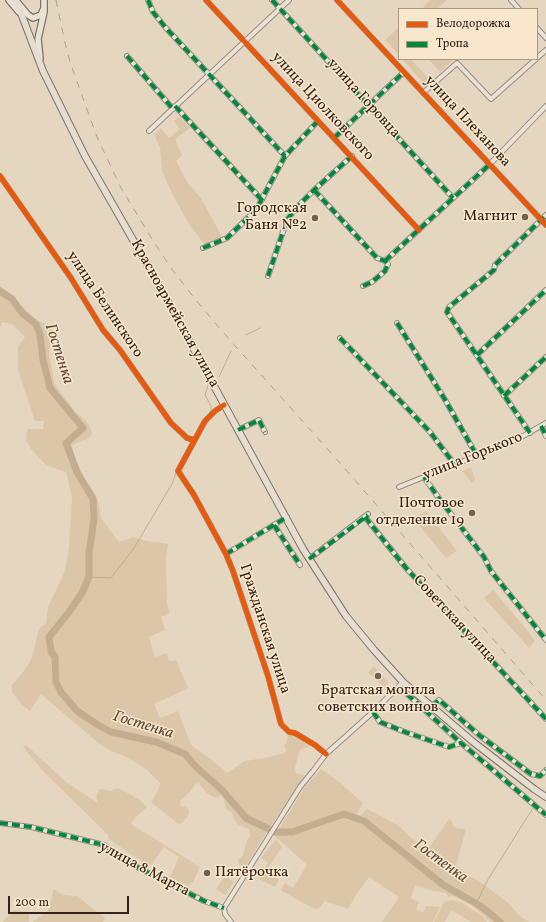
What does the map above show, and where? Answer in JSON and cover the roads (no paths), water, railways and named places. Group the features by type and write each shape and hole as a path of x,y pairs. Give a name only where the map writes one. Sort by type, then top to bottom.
{"main road":[{"path":"9,0 21,15"},
{"path":"16,1 28,15 36,18 41,15 44,0"},
{"path":"43,71 38,44 44,12 44,0"},
{"name":"Красноармейская улица","path":"16,1 43,71 85,156 160,287 309,559 346,616 403,682 472,741 534,789 546,796"}],"street":[{"path":"148,0 153,12 165,27 285,156"},
{"name":"улица Циолковского","path":"206,0 419,230"},
{"name":"улица Горовца","path":"272,0 453,198"},
{"path":"149,131 289,0"},
{"name":"улица Плеханова","path":"337,0 546,225"},
{"path":"510,0 518,8"},
{"path":"538,29 546,38"},
{"path":"538,58 546,50"},
{"path":"127,56 174,108 262,200"},
{"path":"423,93 457,63 491,99 536,60"},
{"path":"334,138 404,72"},
{"path":"385,261 490,164 546,106"},
{"path":"203,248 227,238 256,210 285,156 318,121"},
{"path":"268,276 287,220 296,208 314,190 352,156"},
{"name":"улица Белинского","path":"0,176 71,278 103,330 120,350 171,423 187,438 194,440"},
{"path":"314,190 377,258 388,264 385,271 372,282 362,286"},
{"path":"530,433 448,314 448,310 449,307 494,270 495,265 546,215"},
{"path":"477,355 546,290"},
{"path":"397,323 444,398 477,456"},
{"path":"340,338 430,432 454,466"},
{"path":"504,396 546,358"},
{"path":"194,440 205,422 215,411 224,405"},
{"path":"238,430 259,420 265,432"},
{"name":"улица Горького","path":"399,487 454,466 530,433 546,423"},
{"path":"541,426 546,436"},
{"name":"Гражданская улица","path":"194,440 178,471 182,480 194,495 226,554 241,594 282,724 289,732 295,733 315,745 326,754"},
{"path":"424,477 484,557 491,571 546,640"},
{"name":"Советская улица","path":"309,559 367,516 406,568 546,719"},
{"path":"226,554 287,518"},
{"path":"274,525 300,565"},
{"path":"231,922 225,914 224,908 300,787 326,754 373,712 403,682"},
{"path":"407,694 461,743 546,815"},
{"path":"432,706 439,700 479,735 531,774 540,776 546,770"},
{"path":"373,712 380,722 405,732 449,747 461,743"},
{"name":"улица 8 Марта","path":"0,823 31,827 104,845 133,865 204,901 224,908"}],"waterway":[{"name":"Гостенка","path":"0,291 12,299 23,314 36,324 40,334 43,360 50,388 83,428 66,443 77,472 93,499 94,519 89,553 89,577 82,593 49,637 51,651 55,657 56,682 61,692 77,711 111,732 156,742 185,754 195,766 222,790 246,818 275,832 292,832 344,814 364,821 442,884 482,907 500,922"},
{"path":"246,335 260,328"},
{"path":"219,377 231,351"},
{"path":"206,418 211,410 211,406 205,395 208,385"},
{"path":"89,577 111,578 134,548 172,484 176,473"},
{"path":"476,904 487,881 533,808"}],"railway":[{"path":"56,0 71,65 97,137 121,188 171,268 221,330 340,463 546,700"}],"place":[{"name":"Магнит","path":"525,217"},
{"name":"Городская Баня №2","path":"315,218"},
{"name":"Почтовое отделение 19","path":"472,513"},
{"name":"Братская могила советских воинов","path":"378,676"},
{"name":"Пятёрочка","path":"207,873"}]}
